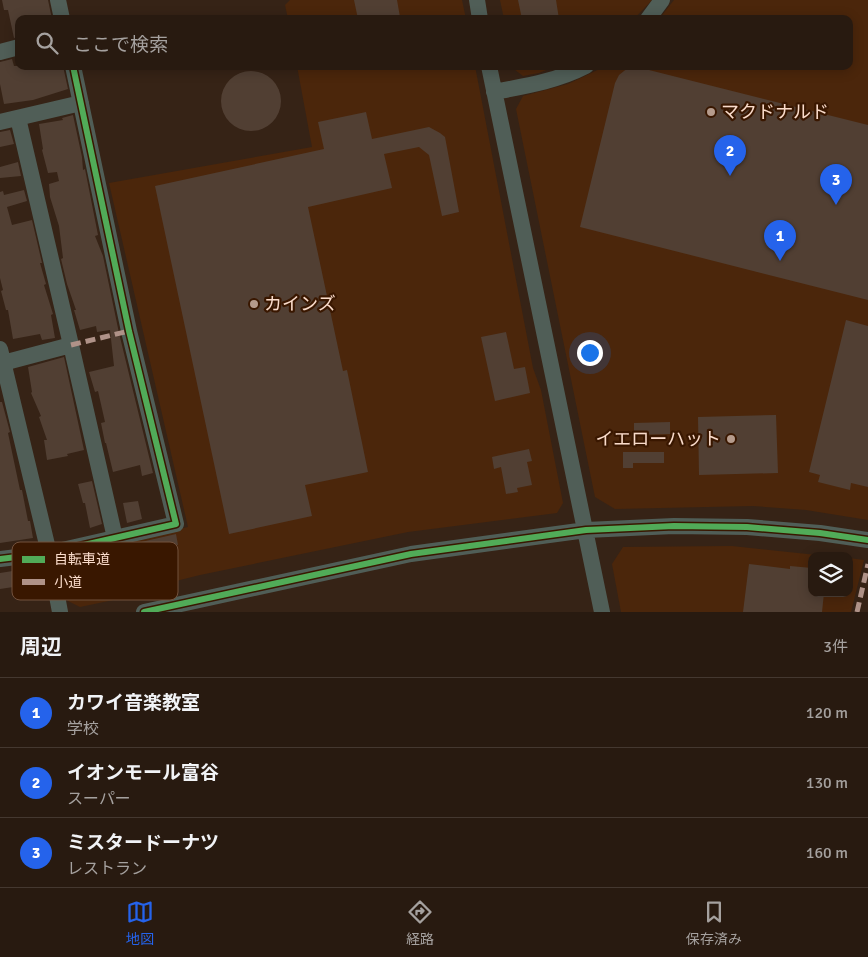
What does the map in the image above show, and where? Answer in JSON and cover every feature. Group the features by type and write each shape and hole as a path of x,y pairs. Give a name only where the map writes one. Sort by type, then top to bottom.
{"street":[{"path":"58,0 61,15"},
{"path":"476,0 479,15"},
{"path":"651,15 662,0"},
{"path":"0,52 15,48"},
{"path":"74,70 130,331 176,524 97,542"},
{"path":"490,70 602,612"},
{"path":"494,92 545,82 578,70"},
{"path":"0,122 81,103"},
{"path":"18,118 115,538"},
{"path":"45,542 2,356 71,345"},
{"path":"144,612 412,554 586,530 674,526 747,526 868,540"}],"shaded area":[{"path":"290,0 462,0 465,15 287,15 285,5"},
{"path":"500,0 652,0 638,15 503,15"},
{"path":"674,0 868,0 868,520 806,510 753,506 615,509 595,497 516,109 523,96 568,84 598,70 853,70 853,15 662,15"},
{"path":"298,70 476,70 533,368 541,390 563,503 557,513 408,532 178,581 178,542 123,542 188,527 109,183 312,147"},
{"path":"515,70 546,70 539,73 523,76"},
{"path":"732,546 808,554 808,597 853,597 853,559 864,560 851,612 621,612 612,564 623,547"},
{"path":"68,600 113,600 80,607"}],"building":[{"path":"2,0 48,0 51,15 15,15 14,38 8,10 4,10"},
{"path":"354,0 397,0 400,15 357,15"},
{"path":"518,0 556,0 558,15 521,15"},
{"path":"12,59 15,70 64,70 68,89 33,100 4,104 0,84 0,62"},
{"path":"625,70 649,70 868,125 868,300 580,227 615,83 619,75"},
{"path":"245,71 257,71 268,76 276,84 281,95 279,113 268,126 257,131 245,131 234,126 226,118 221,107 221,95 226,84 234,76"},
{"name":"カインズ","path":"366,112 372,139 429,127 445,137 459,212 442,216 429,155 419,147 384,154 392,188 308,207 343,371 347,370 368,472 305,485 312,516 229,534 155,186 324,149 318,122"},
{"path":"73,115 98,235 95,236 103,256 119,333 153,473 142,476 140,465 113,472 101,423 105,422 98,391 95,392 89,372 114,366 110,330 97,332 96,326 80,330 61,259 63,258 59,226 50,197 49,184 59,181 57,172 48,173 42,150 39,124 63,120 62,118"},
{"path":"10,130 14,144 0,147 0,132"},
{"path":"18,162 21,176 0,178 0,167"},
{"path":"24,190 27,201 7,207 12,225 32,220 46,284 44,285 53,314 51,315 55,338 42,340 40,334 13,339 8,310 6,310 1,291 3,290 0,278 0,192 3,191 4,195"},
{"path":"846,320 868,326 868,487 851,483 850,490 818,482 820,475 809,472"},
{"path":"506,332 514,369 525,367 530,393 495,401 481,337"},
{"path":"64,357 84,450 67,454 68,456 47,460 44,440 47,440 39,417 41,416 31,393 28,367"},
{"path":"0,402 2,402 10,432 8,433 20,490 22,490 33,538 0,543"},
{"path":"776,415 778,473 699,475 698,417"},
{"path":"670,422 670,434 634,435 634,423"},
{"path":"529,449 532,461 527,462 532,485 517,488 518,492 506,494 501,467 494,469 492,457"},
{"path":"623,452 664,452 664,463 633,463 633,468 623,468"},
{"path":"92,481 102,524 90,528 85,503 83,503 78,484"},
{"path":"138,501 142,519 127,523 123,503"},
{"path":"176,534 177,542 141,542"},
{"path":"749,564 790,569 790,566 808,568 808,597 824,597 822,612 743,612"},
{"path":"12,571 12,587 0,589 0,573"}],"marked path":[{"path":"71,345 129,331"},
{"path":"857,612 868,564"}],"cycle path":[{"path":"74,70 129,331 176,524 97,542"},
{"path":"144,612 411,554 586,530 674,526 747,527 820,533 868,540"},
{"path":"0,559 12,558"}],"place":[{"name":"マクドナルド","path":"711,112"},
{"name":"イオンモール富谷","path":"730,176"},
{"name":"ミスタードーナツ","path":"836,205"},
{"name":"カワイ音楽教室","path":"780,261"},
{"name":"カインズ","path":"254,304"},
{"name":"イエローハット","path":"731,439"}]}
